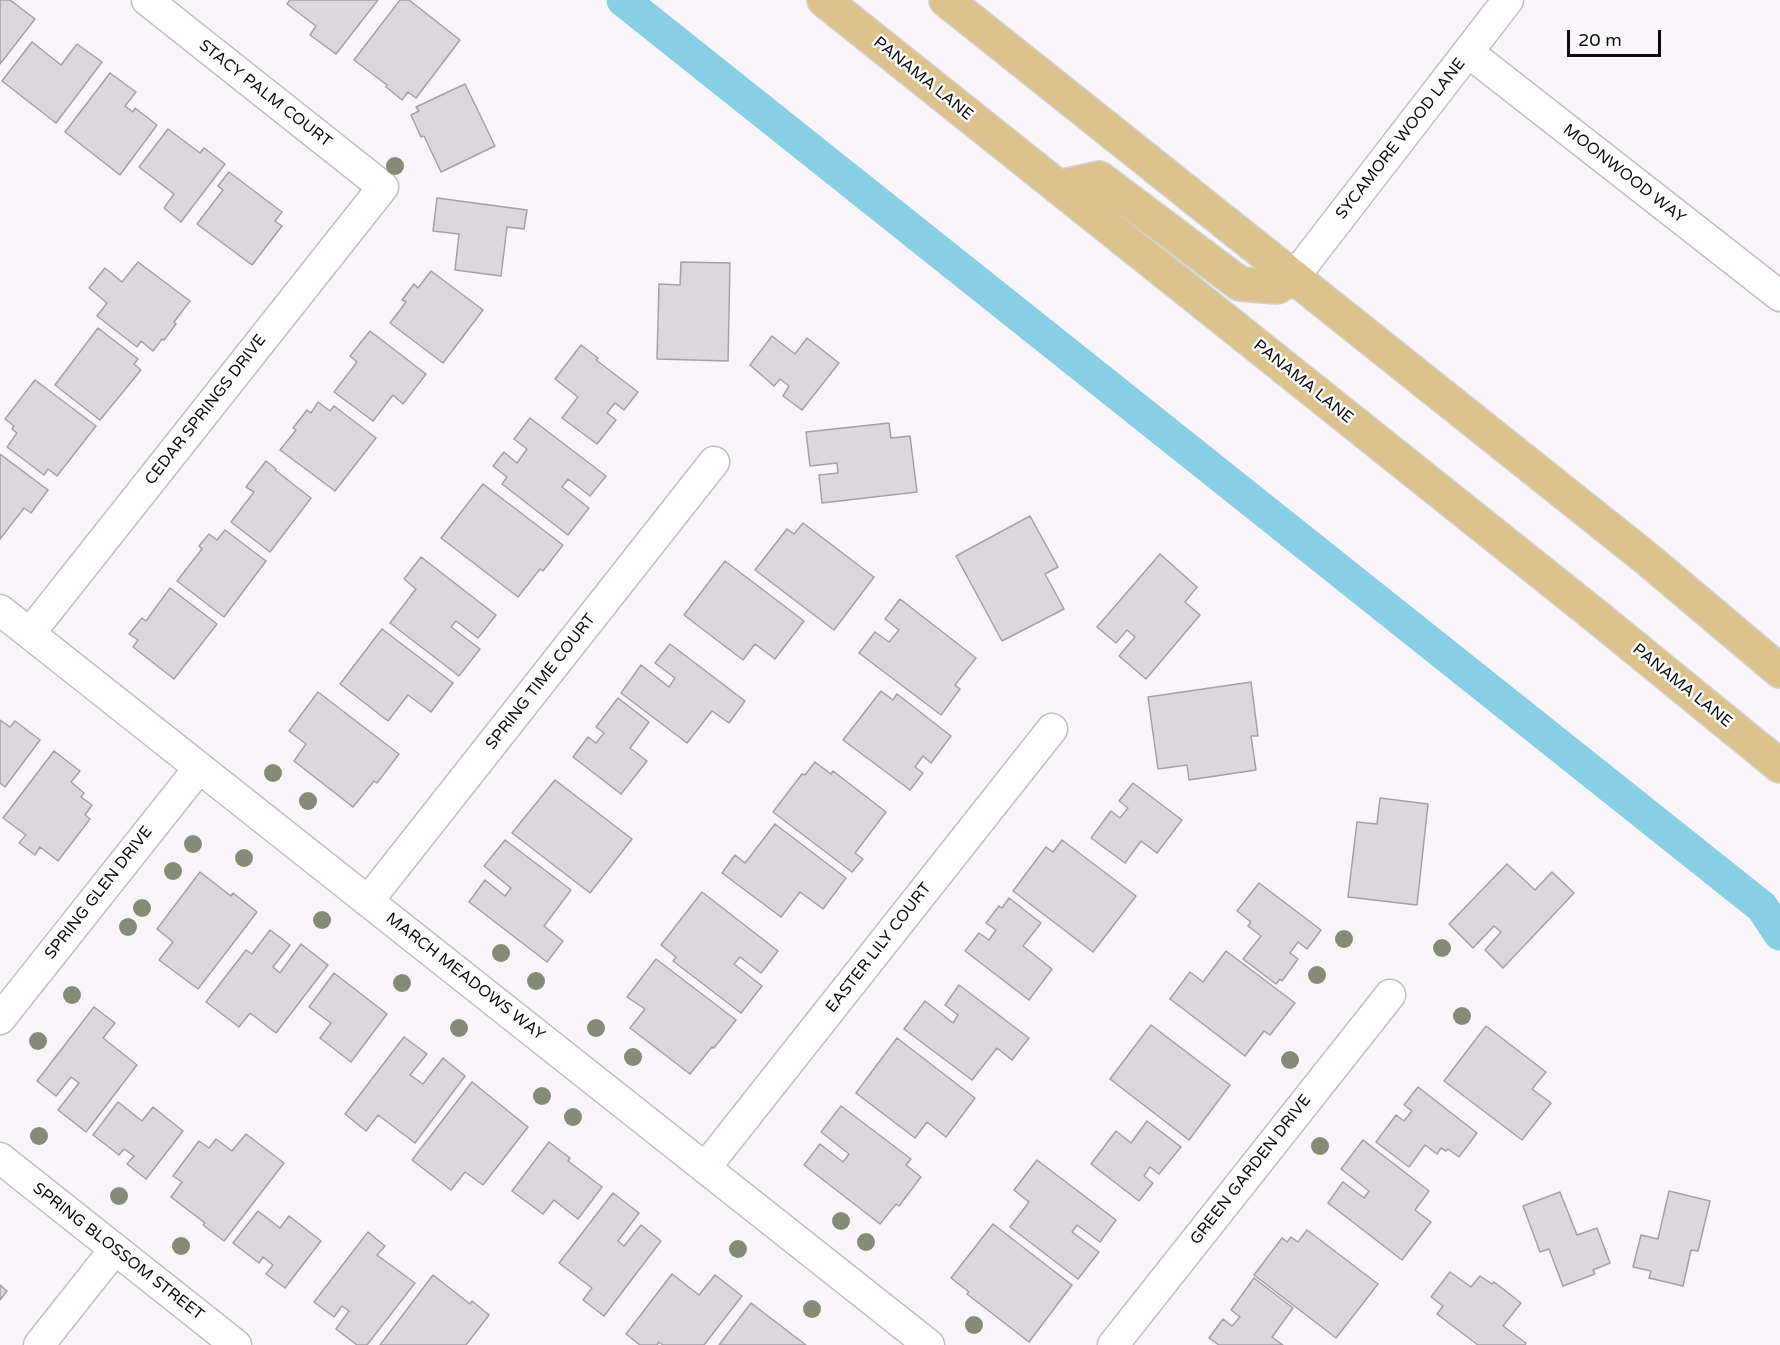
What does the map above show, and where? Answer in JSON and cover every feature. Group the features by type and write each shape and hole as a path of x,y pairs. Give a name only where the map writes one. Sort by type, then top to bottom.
{"main road":[{"name":"PANAMA LANE","path":"824,0 1596,616 1780,766"},
{"path":"946,0 1636,551 1780,671"},
{"path":"1058,187 1099,178 1240,284 1277,287 1294,277"}],"street":[{"name":"STACY PALM COURT","path":"147,0 383,187"},
{"name":"SYCAMORE WOOD LANE","path":"1294,277 1508,0"},
{"name":"MOONWOOD WAY","path":"1468,52 1780,296"},
{"name":"CEDAR SPRINGS DRIVE","path":"30,633 383,187"},
{"name":"SPRING TIME COURT","path":"368,901 714,462"},
{"name":"MARCH MEADOWS WAY","path":"0,610 929,1345"},
{"name":"EASTER LILY COURT","path":"705,1168 1052,729"},
{"name":"SPRING GLEN DRIVE","path":"0,1019 199,768"},
{"name":"GREEN GARDEN DRIVE","path":"1113,1345 1390,995"},
{"name":"SPRING BLOSSOM STREET","path":"0,1158 236,1345"},
{"path":"39,1345 115,1249"}],"building":[{"path":"0,0 10,0 35,19 0,64"},
{"path":"290,0 378,0 336,54 310,35 316,26 287,4"},
{"path":"400,0 409,0 460,40 416,98 408,92 402,100 386,87 387,85 354,60"},
{"path":"32,42 61,65 77,44 102,62 56,123 2,81"},
{"path":"110,73 136,92 125,106 133,112 135,108 157,125 120,175 65,132"},
{"path":"465,84 495,146 441,172 411,115 419,111 416,107"},
{"path":"168,129 200,153 204,148 225,164 181,222 164,208 174,194 139,167"},
{"path":"229,172 282,212 275,221 282,226 252,265 197,224 223,190 218,186"},
{"path":"437,198 527,210 524,229 507,227 501,276 455,270 459,234 433,231"},
{"path":"138,262 190,301 174,322 176,324 153,351 141,341 137,347 97,316 107,303 89,288 105,268 122,282"},
{"path":"681,262 730,263 728,361 657,359 659,284 680,285"},
{"path":"431,271 483,310 443,363 390,323 406,302 402,300 414,284 418,288"},
{"path":"98,328 138,359 134,364 141,370 100,420 55,385"},
{"path":"370,331 426,374 403,404 393,395 373,421 334,392 357,362 350,356"},
{"path":"772,336 795,354 807,338 839,363 802,410 783,396 789,386 780,379 774,386 750,365"},
{"path":"581,345 598,358 596,360 638,392 624,410 615,403 607,413 616,420 597,444 562,418 578,397 555,379"},
{"path":"35,380 96,426 57,476 48,469 44,475 7,447 17,433 12,429 14,426 5,419"},
{"path":"318,402 330,411 334,406 376,438 335,491 280,450 296,430 293,428 307,410 311,413"},
{"path":"530,418 606,476 590,496 568,479 562,487 589,508 568,535 502,484 507,477 493,466 504,452 517,463 527,449 514,439"},
{"path":"889,423 891,438 910,436 917,492 822,503 819,475 838,473 837,463 810,466 806,432"},
{"path":"0,454 48,490 31,513 24,508 0,539"},
{"path":"266,461 311,498 270,552 231,522 254,492 246,487"},
{"path":"483,484 563,545 543,571 540,569 518,597 441,538"},
{"path":"1030,516 1058,567 1045,574 1064,609 1002,641 956,556"},
{"path":"803,523 874,577 834,630 755,570 787,529 794,534"},
{"path":"225,530 266,561 224,617 177,581 202,549 199,546 209,534 217,540"},
{"path":"1160,554 1197,587 1185,602 1200,615 1146,679 1119,656 1135,637 1127,630 1116,643 1097,627"},
{"path":"421,557 496,615 478,638 456,621 451,627 480,649 459,676 390,623 416,589 404,579"},
{"path":"725,561 804,621 775,659 755,644 743,660 684,615"},
{"path":"170,588 217,624 174,679 133,647 138,640 129,634 142,618 146,621"},
{"path":"900,599 976,658 955,685 960,689 941,715 859,653 875,632 889,642 899,630 885,619"},
{"path":"382,629 453,683 431,712 408,695 388,721 340,684"},
{"path":"670,644 745,701 729,723 712,711 687,743 621,693 641,665 669,687 675,678 655,663"},
{"path":"1251,682 1258,736 1251,736 1256,770 1189,780 1187,765 1158,769 1148,697"},
{"path":"881,691 893,700 897,694 951,736 931,763 923,756 915,767 923,773 910,790 843,740"},
{"path":"318,692 399,754 377,783 374,781 353,807 294,761 306,744 289,731"},
{"path":"618,698 649,722 630,748 647,761 621,794 573,757 588,737 596,743 604,733 596,727"},
{"path":"0,720 10,727 15,721 40,740 5,787 0,783"},
{"path":"54,751 80,771 71,782 84,793 81,797 92,805 85,815 90,819 58,861 40,847 35,855 19,843 26,835 3,818"},
{"path":"815,762 831,774 833,771 886,812 855,853 863,859 852,872 773,812 802,774 805,775"},
{"path":"555,780 632,839 590,893 512,833"},
{"path":"1133,783 1182,820 1157,853 1141,841 1125,863 1091,838 1111,811 1120,818 1128,808 1119,801"},
{"path":"1380,798 1428,804 1417,905 1348,897 1357,822 1377,824"},
{"path":"775,824 846,878 823,909 800,892 781,917 722,873 735,855 745,863"},
{"path":"505,840 571,890 544,926 563,941 547,962 469,902 485,880 505,896 511,888 484,866"},
{"path":"1062,840 1136,896 1093,952 1013,891 1046,847 1053,852"},
{"path":"1507,864 1535,890 1552,872 1574,893 1503,968 1485,950 1501,932 1494,926 1473,948 1449,924"},
{"path":"200,872 231,896 233,893 257,912 198,989 159,960 173,942 157,929"},
{"path":"1259,883 1321,930 1307,949 1298,942 1290,953 1298,959 1282,981 1280,979 1276,984 1243,959 1261,936 1248,926 1251,922 1237,911"},
{"path":"702,892 778,951 761,973 740,957 734,964 762,986 741,1013 673,961 676,957 661,945"},
{"path":"1009,898 1041,923 1023,946 1052,969 1029,1000 965,951 979,933 989,940 996,930 986,923 999,906 1002,908"},
{"path":"270,930 290,945 273,967 280,973 301,944 328,965 276,1033 250,1013 239,1027 206,1002 246,950 252,954"},
{"path":"1226,951 1295,1003 1270,1035 1264,1031 1245,1056 1170,999 1190,972 1203,982"},
{"path":"656,959 736,1020 690,1074 630,1028 645,1009 627,997"},
{"path":"334,973 387,1014 351,1062 320,1038 331,1023 309,1007"},
{"path":"959,985 1029,1038 1012,1060 997,1048 972,1080 904,1029 925,1001 953,1023 958,1015 945,1005"},
{"path":"94,1007 115,1023 103,1038 137,1065 86,1132 58,1110 79,1083 71,1077 56,1096 37,1081"},
{"path":"1151,1025 1230,1085 1189,1140 1110,1079"},
{"path":"1486,1026 1546,1072 1532,1089 1551,1103 1522,1140 1444,1081"},
{"path":"404,1037 427,1054 410,1075 423,1084 443,1058 465,1076 415,1143 378,1115 366,1131 345,1114"},
{"path":"897,1038 975,1098 946,1137 927,1122 915,1138 856,1093"},
{"path":"472,1082 528,1127 483,1185 465,1172 451,1190 412,1160"},
{"path":"1418,1087 1477,1133 1459,1157 1448,1149 1446,1151 1441,1148 1437,1154 1425,1145 1409,1167 1376,1142 1396,1115 1404,1121 1412,1111 1404,1105"},
{"path":"118,1102 142,1121 153,1107 183,1131 146,1179 127,1164 134,1156 124,1149 119,1155 93,1135"},
{"path":"841,1106 911,1159 906,1165 921,1177 899,1206 896,1204 880,1224 804,1165 820,1144 843,1162 849,1154 821,1132"},
{"path":"1147,1121 1181,1147 1159,1174 1150,1167 1144,1176 1153,1183 1139,1201 1091,1164 1116,1131 1131,1143"},
{"path":"246,1134 284,1163 224,1241 171,1197 182,1182 173,1176 199,1141 209,1148 216,1139 232,1151"},
{"path":"1363,1140 1429,1191 1415,1210 1431,1222 1402,1260 1328,1203 1343,1182 1364,1198 1369,1191 1341,1169"},
{"path":"549,1142 570,1158 568,1161 602,1187 578,1219 554,1200 543,1214 512,1191"},
{"path":"1037,1160 1116,1220 1100,1242 1077,1225 1072,1232 1099,1252 1078,1279 1010,1227 1029,1202 1014,1190"},
{"path":"1669,1191 1710,1201 1698,1251 1691,1250 1683,1286 1649,1278 1651,1271 1633,1267 1641,1235 1658,1239"},
{"path":"1560,1192 1577,1235 1597,1228 1610,1263 1593,1270 1595,1274 1563,1286 1549,1249 1540,1252 1523,1206"},
{"path":"613,1193 639,1213 618,1241 624,1246 641,1225 661,1241 604,1316 583,1300 592,1288 559,1263"},
{"path":"258,1211 280,1228 289,1216 321,1241 285,1288 266,1274 273,1265 263,1257 259,1263 233,1243"},
{"path":"993,1224 1072,1285 1029,1342 967,1294 969,1292 951,1278"},
{"path":"1307,1230 1378,1284 1336,1338 1254,1275 1282,1238 1287,1242 1291,1237 1298,1242"},
{"path":"368,1232 385,1246 377,1255 415,1283 367,1345 357,1345 336,1329 349,1311 342,1306 334,1317 314,1302"},
{"path":"1450,1272 1471,1287 1480,1276 1492,1284 1494,1282 1521,1303 1503,1326 1526,1343 1525,1345 1478,1345 1437,1314 1443,1306 1431,1297"},
{"path":"672,1274 699,1295 715,1275 742,1296 704,1345 663,1345 659,1342 657,1345 640,1345 626,1334"},
{"path":"433,1275 470,1304 472,1301 489,1315 466,1345 380,1345"},
{"path":"1254,1278 1293,1308 1272,1337 1283,1345 1219,1345 1209,1338 1223,1319 1232,1326 1240,1317 1231,1310"},
{"path":"0,1285 7,1291 0,1300"},
{"path":"751,1303 806,1345 719,1345"}],"waterway":[{"path":"623,0 1762,907 1780,934"}]}
